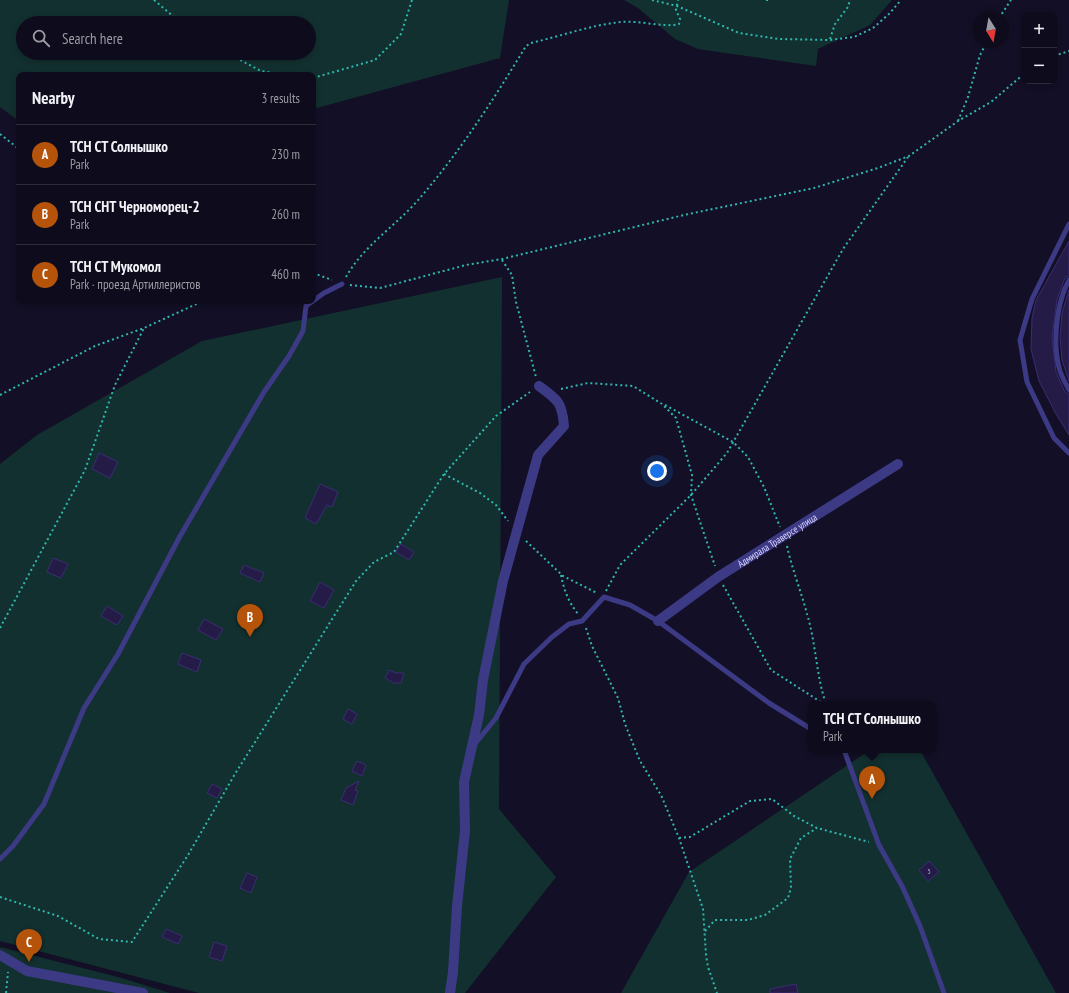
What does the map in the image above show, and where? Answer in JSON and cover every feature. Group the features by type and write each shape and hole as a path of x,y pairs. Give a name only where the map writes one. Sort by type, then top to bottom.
{"street":[{"path":"450,993 465,831 464,782 479,715 483,680 503,581 538,455 564,426 563,409 555,398 539,386"},
{"name":"Адмирала Траверсе улица","path":"658,621 718,577 898,464"},
{"path":"0,955 27,971 144,993"}],"lane":[{"path":"1069,224 1032,299 1020,340 1027,382 1054,438 1069,453"},
{"path":"1069,280 1063,291 1055,338 1060,370 1069,390"},
{"path":"316,299 342,284"},
{"path":"0,859 13,846 44,804 84,708 118,654 187,524 264,392 289,356 303,331 306,306 309,304"},
{"path":"470,751 496,718 524,664 552,637 569,624 582,620 604,597 630,605 658,621 769,703 808,727"},
{"path":"845,753 879,845 903,888 920,926 944,993"}],"path":[{"path":"154,0 173,16"},
{"path":"316,77 375,60 401,34 412,0"},
{"path":"652,0 677,6 739,33 779,39 830,40 854,37 873,28 889,14 901,0"},
{"path":"342,284 355,262 418,200 452,157 505,82 526,46 531,43 621,22 659,23 672,26 679,24 680,19 676,10 678,0"},
{"path":"830,40 835,24 848,6 850,0"},
{"path":"1003,12 1011,0"},
{"path":"958,121 968,97 983,48"},
{"path":"1057,55 1069,50"},
{"path":"240,60 261,71 267,72"},
{"path":"316,274 342,284 380,288 466,265 502,259 684,215 814,188 878,168 909,156 958,121 991,102 1021,77"},
{"path":"0,134 16,147"},
{"path":"444,474 480,493 496,505 517,532 572,582 604,597 609,583 620,565 692,496 727,453 843,249 909,156"},
{"path":"0,897 58,916 99,939 132,942 188,855 235,774 356,581 374,562 394,552 444,474 496,416 539,386 516,302 512,275 502,259"},
{"path":"0,395 95,346 144,328 196,304"},
{"path":"0,628 85,470 116,385 144,328"},
{"path":"557,390 588,383 633,386 662,404 676,418 692,475 692,496 718,577 771,670 819,701"},
{"path":"561,573 563,588 569,602 582,620 592,646 618,698 640,761 661,794 679,838 704,909 708,967 717,993"},
{"path":"679,838 690,837 750,801 772,799 794,816 817,828 879,845"},
{"path":"705,931 715,920 748,920 765,915 788,898 791,888 790,859 801,838 817,828"},
{"path":"6,993 9,961"}],"green space":[{"path":"0,0 509,0 500,58 316,108 316,72 16,72 16,119 0,107"},
{"path":"624,0 892,0 870,25 818,49 816,66 698,49 675,39 638,8"},
{"path":"502,277 499,809 556,877 465,993 199,993 0,941 0,464 37,435 202,341"},
{"path":"866,753 922,753 1056,993 621,993 689,872"},
{"path":"0,947 118,977 170,993 0,993"}],"building":[{"path":"1069,241 1069,276 1065,278 1057,300 1052,337 1056,372 1065,392 1069,394 1069,435 1039,381 1031,349 1032,318 1036,300"},
{"path":"1069,290 1069,381 1062,360 1060,337 1062,313"},
{"path":"99,453 118,462 110,478 92,469"},
{"path":"320,484 338,492 332,507 327,505 316,524 305,518"},
{"path":"401,544 414,552 409,560 396,552"},
{"path":"53,558 68,564 61,578 47,572"},
{"path":"244,565 264,573 260,582 240,573"},
{"path":"320,582 334,590 324,608 310,601"},
{"path":"107,606 123,616 117,625 101,616"},
{"path":"204,619 223,629 216,640 198,630"},
{"path":"182,653 201,660 197,672 178,664"},
{"path":"389,670 396,673 404,673 401,683 394,683 385,678"},
{"path":"348,709 357,714 352,724 343,719"},
{"path":"357,761 366,765 362,776 352,771"},
{"path":"359,781 355,790 358,791 353,805 341,800 346,788"},
{"path":"212,784 222,789 217,798 207,793"},
{"path":"929,861 939,872 928,881 919,870"},
{"path":"247,873 257,877 251,893 240,888"},
{"path":"166,929 182,936 178,944 162,937"},
{"path":"214,942 227,946 222,961 209,957"},
{"path":"796,984 798,993 770,993 770,989"}],"place":[{"name":"ТСН СНТ Черноморец-2","path":"250,637"},
{"name":"ТСН СТ Солнышко","path":"872,799"},
{"name":"ТСН СТ Мукомол","path":"29,962"}]}
